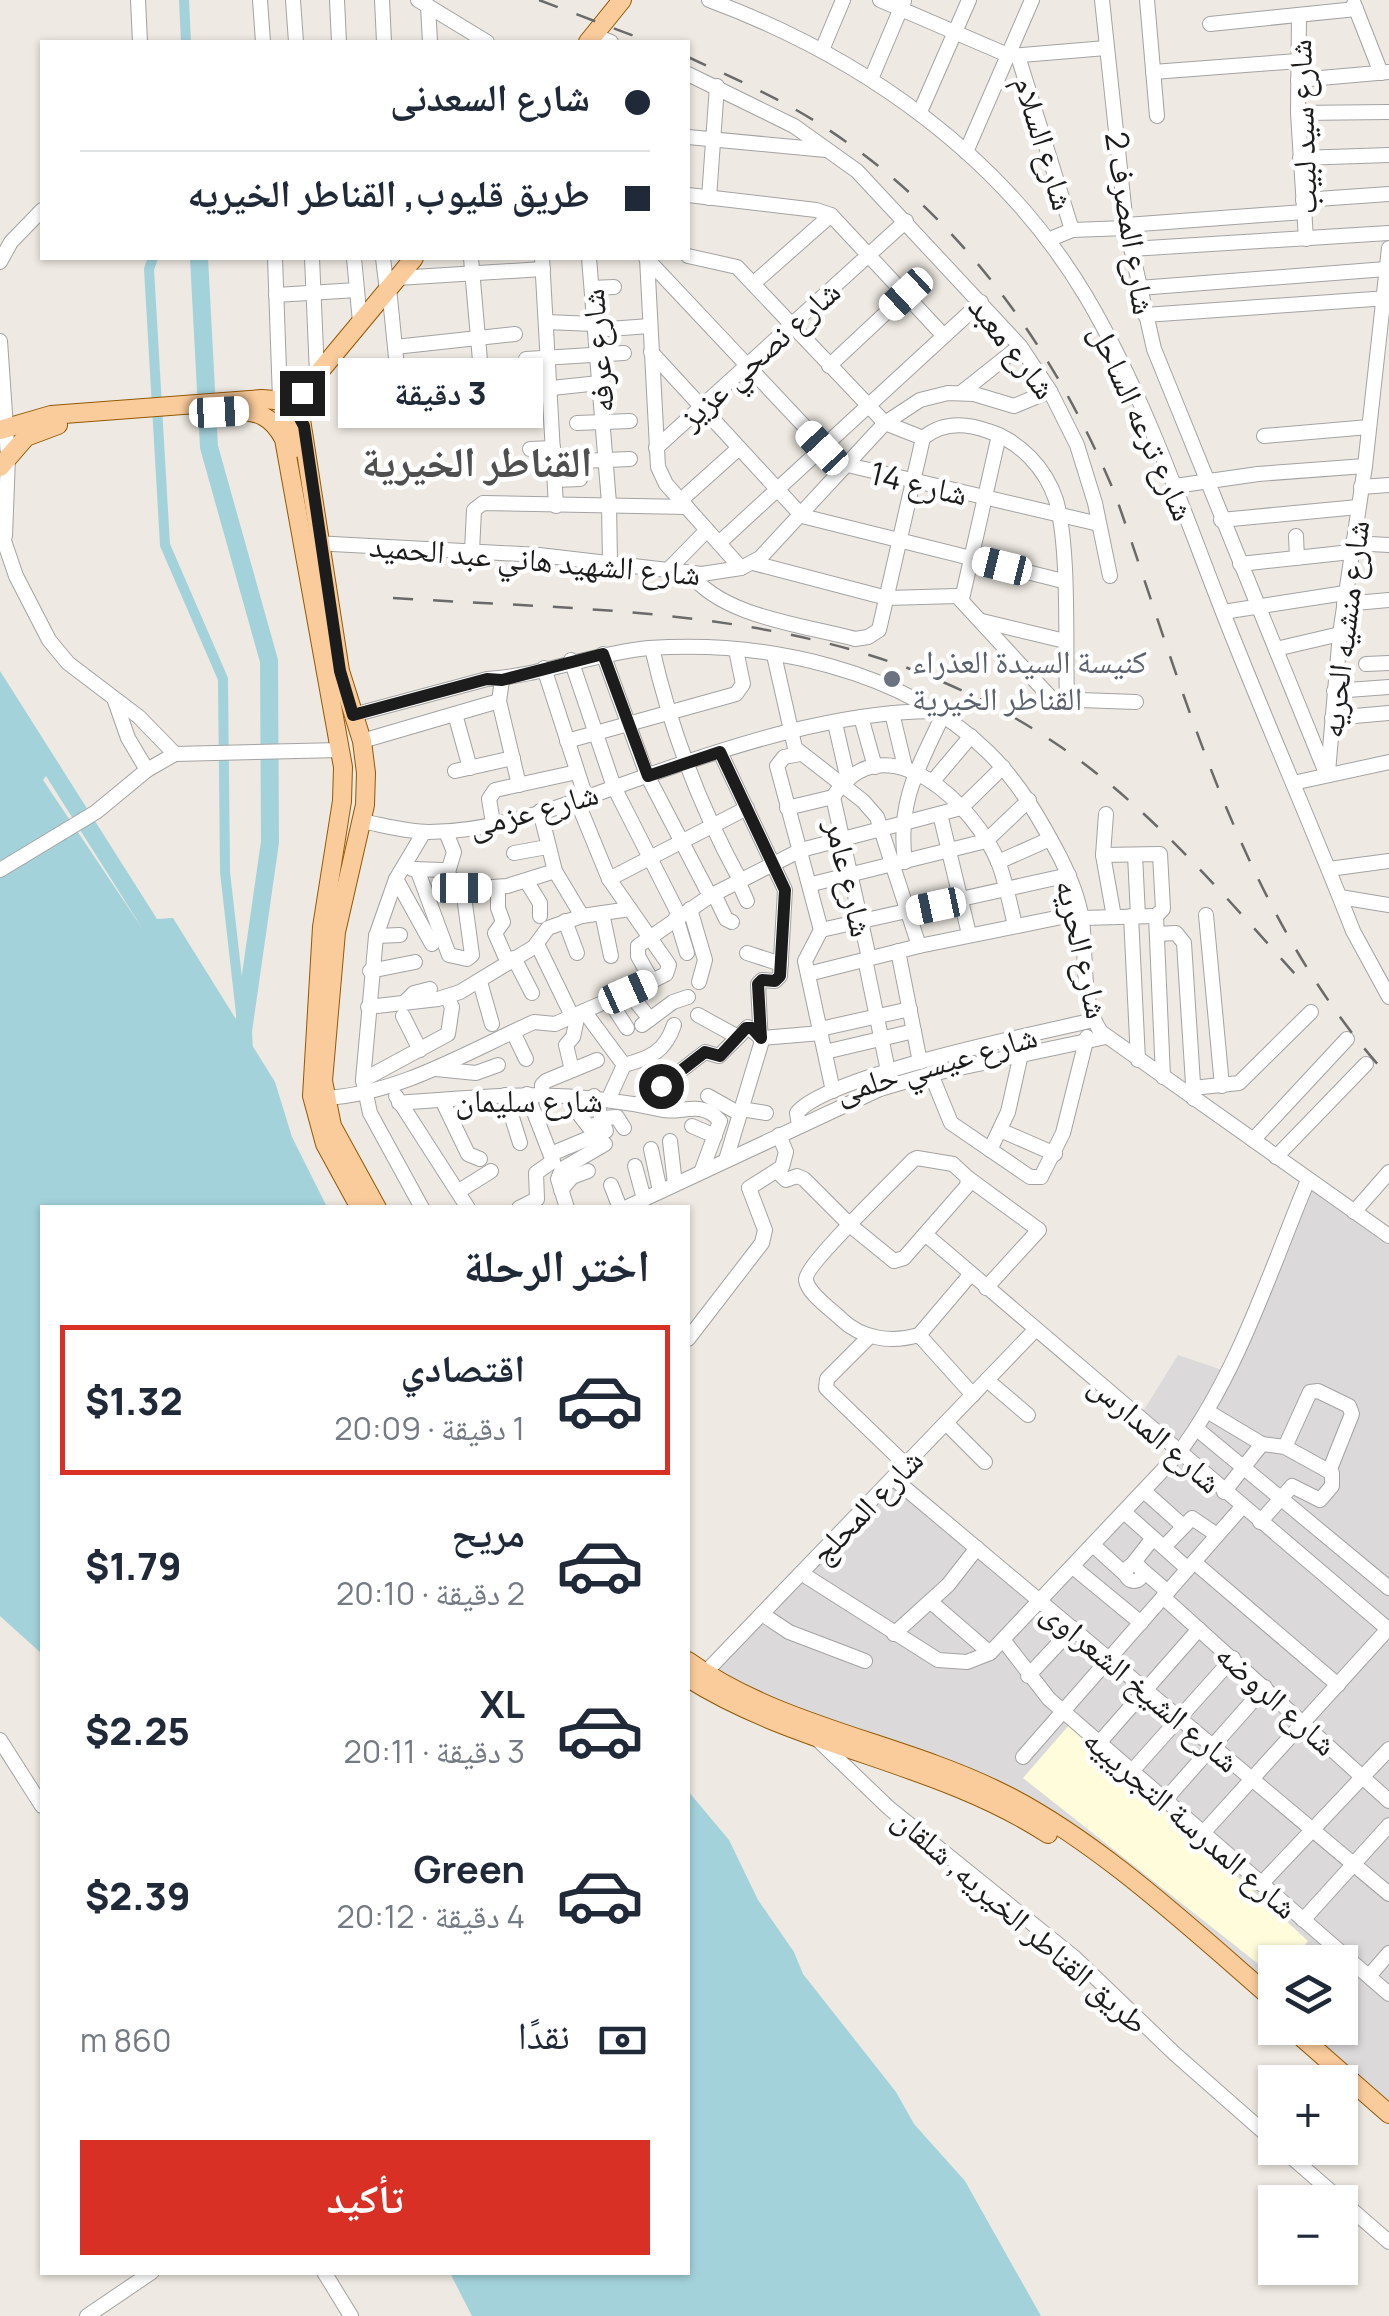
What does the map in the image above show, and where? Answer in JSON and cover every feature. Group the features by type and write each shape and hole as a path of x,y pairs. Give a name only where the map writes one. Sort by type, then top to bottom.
{"main road":[{"path":"576,40 608,0"},
{"path":"598,40 622,0"},
{"path":"3,429 44,417 271,403 317,374 412,260"},
{"path":"271,403 268,418 284,439 298,512 313,543 340,671 362,741 366,773 361,821 336,932 324,1098 338,1139 375,1205"},
{"path":"271,403 290,422 302,493 298,512"},
{"path":"271,403 304,426 313,543 341,750 342,801 325,905 310,1079 319,1129 358,1205"},
{"path":"4,462 20,442 42,428 127,413"},
{"path":"696,1678 734,1703 814,1735 1020,1802 1258,1987"},
{"path":"696,1678 924,1768"},
{"path":"1197,1941 1258,1997"},
{"path":"1310,2045 1389,2114"},
{"path":"1326,2045 1389,2100"}],"street":[{"path":"138,0 140,40"},
{"path":"260,0 264,40"},
{"path":"292,0 296,40"},
{"path":"337,0 339,40"},
{"path":"382,0 384,40"},
{"name":"شارع ترعه الساحل","path":"710,0 735,4 822,50 920,112 966,152 1048,240 1105,331 1175,486 1340,898 1389,998"},
{"path":"822,50 843,0"},
{"path":"880,0 903,4 1014,56 1106,48"},
{"path":"920,112 969,0"},
{"path":"966,152 1014,56 1032,0"},
{"name":"شارع المصرف 2","path":"1102,0 1126,226 1165,382 1327,772"},
{"path":"1148,0 1157,116"},
{"path":"423,3 430,40"},
{"path":"423,3 484,40"},
{"path":"871,79 903,4"},
{"path":"1210,24 1299,16 1354,5 1385,72 1298,80"},
{"name":"شارع سيد لبيب","path":"1299,16 1298,113 1306,239"},
{"name":"شارع السلام","path":"1014,56 1072,230"},
{"path":"1153,72 1298,61"},
{"name":"شارع معبد","path":"690,75 794,126 831,151 906,220 1020,346 1050,391 1077,445 1110,576"},
{"path":"709,198 718,86"},
{"path":"1298,113 1389,112"},
{"path":"690,137 831,151"},
{"path":"1300,158 1389,155"},
{"path":"1048,240 1072,230 1389,194"},
{"path":"690,195 830,215 944,336"},
{"path":"0,258 40,212"},
{"path":"754,283 830,215"},
{"name":"شارع نصحي عزيز","path":"656,448 906,220"},
{"path":"1131,249 1389,233"},
{"path":"690,256 732,264 884,423 923,438 946,426 967,426 998,435 1022,450 1042,472 1059,516 1068,700"},
{"path":"271,403 275,260"},
{"path":"312,260 317,374"},
{"path":"354,260 360,322"},
{"path":"383,260 391,286 401,410"},
{"name":"شارع عرفه","path":"589,260 606,460 610,562"},
{"path":"647,260 656,448 662,476 719,543 747,566 887,598 952,595 962,599 1048,696 1136,702"},
{"name":"شارع 14","path":"649,260 822,448 845,466 1099,524"},
{"path":"1140,288 1388,261"},
{"name":"شارع منشيه الحريه","path":"1327,772 1344,598 1382,364 1388,261"},
{"path":"391,286 472,266 542,263 556,506"},
{"path":"472,266 483,395"},
{"path":"592,288 614,287"},
{"path":"276,295 357,290"},
{"path":"829,366 906,294"},
{"path":"1146,315 1386,299"},
{"path":"719,543 980,302"},
{"path":"546,322 595,327 650,326"},
{"path":"395,347 515,334"},
{"path":"0,341 2,532 16,576 48,640 68,663 140,717 175,754"},
{"path":"962,392 1020,346"},
{"path":"651,352 802,516 1063,580"},
{"path":"526,359 624,353"},
{"path":"382,406 401,410 483,395 599,383"},
{"path":"747,566 802,516 884,423 920,400 962,392 1014,406 1050,391"},
{"path":"551,414 602,422 630,421"},
{"path":"1264,436 1369,428"},
{"path":"962,599 998,435"},
{"path":"690,573 706,592 728,605 855,639 868,637 880,630 923,438"},
{"path":"530,449 553,448"},
{"path":"472,551 474,514 479,504 684,504 739,448"},
{"path":"581,461 630,459"},
{"path":"1175,486 1365,466"},
{"path":"555,480 580,479"},
{"path":"1361,487 1389,485"},
{"path":"1222,520 1358,507"},
{"path":"668,570 707,530"},
{"path":"1296,536 1297,558"},
{"name":"شارع الشهيد هاني عبد الحميد","path":"313,543 472,551 690,573 715,574 747,566"},
{"path":"1240,564 1389,545"},
{"path":"1223,612 1344,598 1389,600"},
{"path":"982,621 1065,641"},
{"path":"1276,649 1340,634"},
{"path":"652,648 683,764 747,901"},
{"name":"شارع الحريه","path":"353,715 571,660 652,648 774,655 857,676 939,713 971,736 1029,800 1069,875 1082,915 1087,1021 1389,1236"},
{"path":"568,741 740,692 743,684 736,650"},
{"path":"603,654 648,776 680,842 726,919 732,922"},
{"path":"774,655 790,733 800,754 863,801 882,826 900,863"},
{"path":"571,660 614,787 647,858 711,962 699,982"},
{"path":"1366,664 1389,663"},
{"path":"324,1098 364,1088 391,1087 534,1022 551,1025 578,1014 652,981 669,968 650,934 609,879 544,668"},
{"path":"502,680 499,701 519,785"},
{"path":"1334,692 1389,687"},
{"path":"115,700 128,738 147,770"},
{"path":"362,741 499,701"},
{"path":"892,713 911,769"},
{"path":"918,946 900,863 901,822 911,769 939,713"},
{"name":"شارع عزمى","path":"361,821 446,832 540,812 790,733 861,717 939,713"},
{"path":"1332,718 1389,713"},
{"path":"455,714 463,770 512,758"},
{"path":"861,717 875,767"},
{"name":"شارع عامر","path":"835,723 841,788 840,838 888,1071"},
{"path":"933,781 971,736"},
{"path":"0,870 96,812 147,770 175,754 341,750"},
{"path":"720,752 774,864 786,904 777,980 762,980 758,984 761,1038 726,1160"},
{"path":"800,754 784,757 776,766 822,930 819,941 806,956 833,1091"},
{"path":"1293,783 1327,772 1389,762"},
{"path":"787,808 841,788 875,767 911,769 933,781 961,808 986,841 998,862 1014,925"},
{"path":"652,981 637,951 641,942 682,914 801,850 961,808 1003,768"},
{"path":"493,823 490,795 577,772"},
{"path":"812,884 986,841 1029,800"},
{"path":"609,879 748,808"},
{"path":"540,812 556,871 582,916"},
{"path":"940,814 969,934"},
{"path":"1106,814 1104,856 1114,917"},
{"path":"420,1205 374,1120 364,1088 370,971 376,936 424,832"},
{"path":"446,832 454,852 448,872"},
{"path":"998,862 1050,839"},
{"path":"514,854 547,846"},
{"path":"808,974 1014,925 1082,915 1156,916 1164,908 1160,854 1104,856"},
{"path":"1135,855 1138,1060"},
{"path":"1329,869 1389,861"},
{"path":"462,888 498,888 556,871"},
{"path":"405,872 448,872 462,888 472,954 468,959 449,955 405,872"},
{"path":"405,872 432,944"},
{"path":"822,930 1069,875"},
{"path":"528,882 540,903 540,916"},
{"path":"498,888 503,922 495,932 532,994"},
{"path":"1340,898 1389,905"},
{"path":"368,1008 404,1009 447,996 480,982 537,944 544,930 582,916 630,910"},
{"path":"602,913 611,956"},
{"path":"682,914 687,953"},
{"path":"1206,915 1222,1086"},
{"path":"1156,916 1163,1077"},
{"path":"565,922 576,953"},
{"path":"1157,934 1176,933 1183,938 1193,1093 1242,1081 1311,1012"},
{"path":"376,936 400,936"},
{"path":"537,944 578,1014 624,1065"},
{"path":"898,950 920,1062"},
{"path":"747,953 781,964"},
{"path":"370,971 415,962"},
{"path":"480,982 492,1024"},
{"path":"1187,988 1213,985"},
{"path":"404,1009 414,994 430,989"},
{"path":"628,992 640,1024"},
{"path":"364,1088 448,1034 452,1007 447,996"},
{"path":"640,1024 688,997"},
{"path":"609,1000 640,1024"},
{"path":"404,1009 420,1050"},
{"path":"639,1103 705,1052 720,1056 750,1028 761,1038 820,1031 910,1009"},
{"path":"572,1070 559,1047 574,1038 578,1014"},
{"path":"698,1015 716,1021 738,1037"},
{"path":"931,1074 951,1123 1030,1177 1041,1177 1055,1154 1070,1112 1087,1040 1087,1021"},
{"name":"شارع عيسي حلمى","path":"799,1126 796,1119 800,1108 833,1091 920,1062 1087,1021"},
{"path":"566,1205 560,1174 606,1131 602,1097 624,1065 650,1058 669,1038 674,1025"},
{"path":"825,1052 914,1031"},
{"path":"513,1032 526,1059"},
{"name":"شارع عيسي حلمى","path":"630,1205 870,1093 931,1074 1106,1037"},
{"path":"1253,1140 1347,1038"},
{"path":"1162,1050 1191,1046"},
{"path":"990,1150 1014,1093 1021,1054"},
{"path":"524,1205 538,1197 536,1173 551,1164 534,1093 543,1082 597,1060"},
{"path":"431,1068 476,1072 498,1064"},
{"path":"1276,1157 1366,1064"},
{"path":"391,1087 466,1205"},
{"name":"شارع سليمان","path":"399,1103 534,1093 602,1097 666,1111 686,1106 715,1115 720,1121 714,1136"},
{"path":"505,1095 520,1143"},
{"path":"708,1096 740,1112 766,1113"},
{"path":"442,1100 474,1157 445,1167"},
{"path":"579,1114 588,1128 617,1118 624,1128"},
{"path":"692,1126 714,1136 702,1170"},
{"path":"1000,1130 1055,1154"},
{"path":"690,1336 762,1243 765,1230 749,1188 782,1167 786,1152 779,1135"},
{"path":"670,1142 675,1184"},
{"path":"551,1154 588,1147"},
{"path":"694,1148 709,1151"},
{"path":"651,1149 660,1191"},
{"path":"970,1274 920,1335 869,1337 854,1332 810,1288 806,1277 809,1268 917,1158 953,1164 1038,1230 986,1288"},
{"path":"634,1166 644,1199"},
{"path":"561,1190 572,1177 588,1171"},
{"path":"776,1171 786,1180 797,1176 804,1179 851,1226 894,1261 904,1258 967,1186 968,1178"},
{"path":"459,1192 491,1172"},
{"path":"1354,1212 1389,1173"},
{"path":"801,1573 938,1660 968,1662 990,1653 1178,1454 1197,1429 1308,1180"},
{"path":"610,1185 621,1205"},
{"name":"شارع المدارس","path":"925,1234 1178,1454 1387,1625"},
{"name":"شارع المحلج","path":"696,1678 1036,1329"},
{"path":"920,1335 973,1395"},
{"path":"869,1337 830,1376 826,1388 906,1465"},
{"path":"988,1380 1028,1415"},
{"path":"1260,1522 1295,1485 1312,1499 1320,1500 1333,1482 1330,1469 1352,1414 1349,1406 1318,1391 1310,1392 1286,1447"},
{"path":"1206,1411 1262,1444 1286,1447 1330,1469"},
{"path":"946,1423 985,1462"},
{"path":"1197,1429 1389,1588"},
{"path":"1224,1492 1262,1444"},
{"name":"شارع الشيخ الشعراوى","path":"893,1478 1389,1894"},
{"path":"1144,1490 1183,1526"},
{"path":"1024,1757 1242,1507"},
{"path":"1124,1512 1338,1685"},
{"path":"1115,1602 1133,1572 1158,1543 1190,1519 1198,1519 1217,1536"},
{"name":"شارع الروضه","path":"1093,1545 1166,1594 1389,1802"},
{"path":"894,1634 932,1602 976,1548"},
{"path":"1074,1566 1140,1623"},
{"path":"932,1602 990,1653"},
{"path":"762,1614 789,1632 865,1661"},
{"path":"1202,1833 1338,1685 1387,1625"},
{"path":"1028,1676 1072,1628"},
{"path":"1099,1743 1200,1629"},
{"name":"شارع المدرسة التجريبيه","path":"1004,1641 1028,1676 1064,1711 1389,1994"},
{"path":"1132,1771 1233,1658"},
{"path":"1165,1800 1265,1687"},
{"name":"طريق القناطر الخيريه, شلقان","path":"814,1735 890,1808 1075,1958 1174,2054 1258,2127"},
{"path":"0,1740 40,1803"},
{"path":"1261,1884 1389,1748"},
{"path":"1303,1920 1389,1825"},
{"path":"1369,1976 1389,1953"},
{"path":"1301,2165 1389,2242"},
{"path":"88,2316 148,2275"},
{"path":"326,2275 351,2316"}],"shaded area":[{"path":"1305,1182 1389,1240 1389,2107 1358,2079 1358,2065 1342,2065 1319,2045 1358,2045 1358,1945 1258,1945 1258,1991 1088,1854 1012,1804 701,1678 891,1479 1045,1602 1182,1452 1139,1418 1178,1355 1225,1371"},
{"path":"1070,1724 1308,1941 1305,1945 1258,1945 1258,1964 1023,1778"}],"water":[{"path":"0,671 157,919 173,918 275,1082 292,1137 326,1205 40,1205 40,1652 0,1616","holes":["46,776 144,931 43,780"]},
{"path":"690,1793 729,1840 758,1900 794,1952 803,1974 896,2092 914,2124 965,2181 1041,2316 472,2316 451,2275 690,2275"}],"waterway":[{"path":"184,0 186,40"},
{"path":"152,260 149,269 165,545 223,679 225,872 243,1031"},
{"path":"199,260 209,447 269,661 270,842 243,1031 244,1052"}],"railway":[{"path":"539,0 645,40"},
{"path":"690,58 786,105 868,158 956,239 1030,334 1062,385 1115,494 1194,725 1256,875 1294,946 1338,1014 1389,1077"},
{"path":"393,598 569,608 739,625 822,642 903,666 983,701 1095,772 1189,858 1304,984"}],"place":[{"name":"كنيسة السيدة العذراء القناطر الخيرية","path":"892,679"}],"district":[{"name":"القناطر الخيرية","path":"477,461"}],"route":[{"path":"302,393 293,405 304,426 340,671 353,715 487,679 502,680 603,654 648,776 720,752 785,890 780,976 775,981 760,980 758,984 761,1038 752,1028 746,1028 720,1056 705,1052 661,1086"}]}
